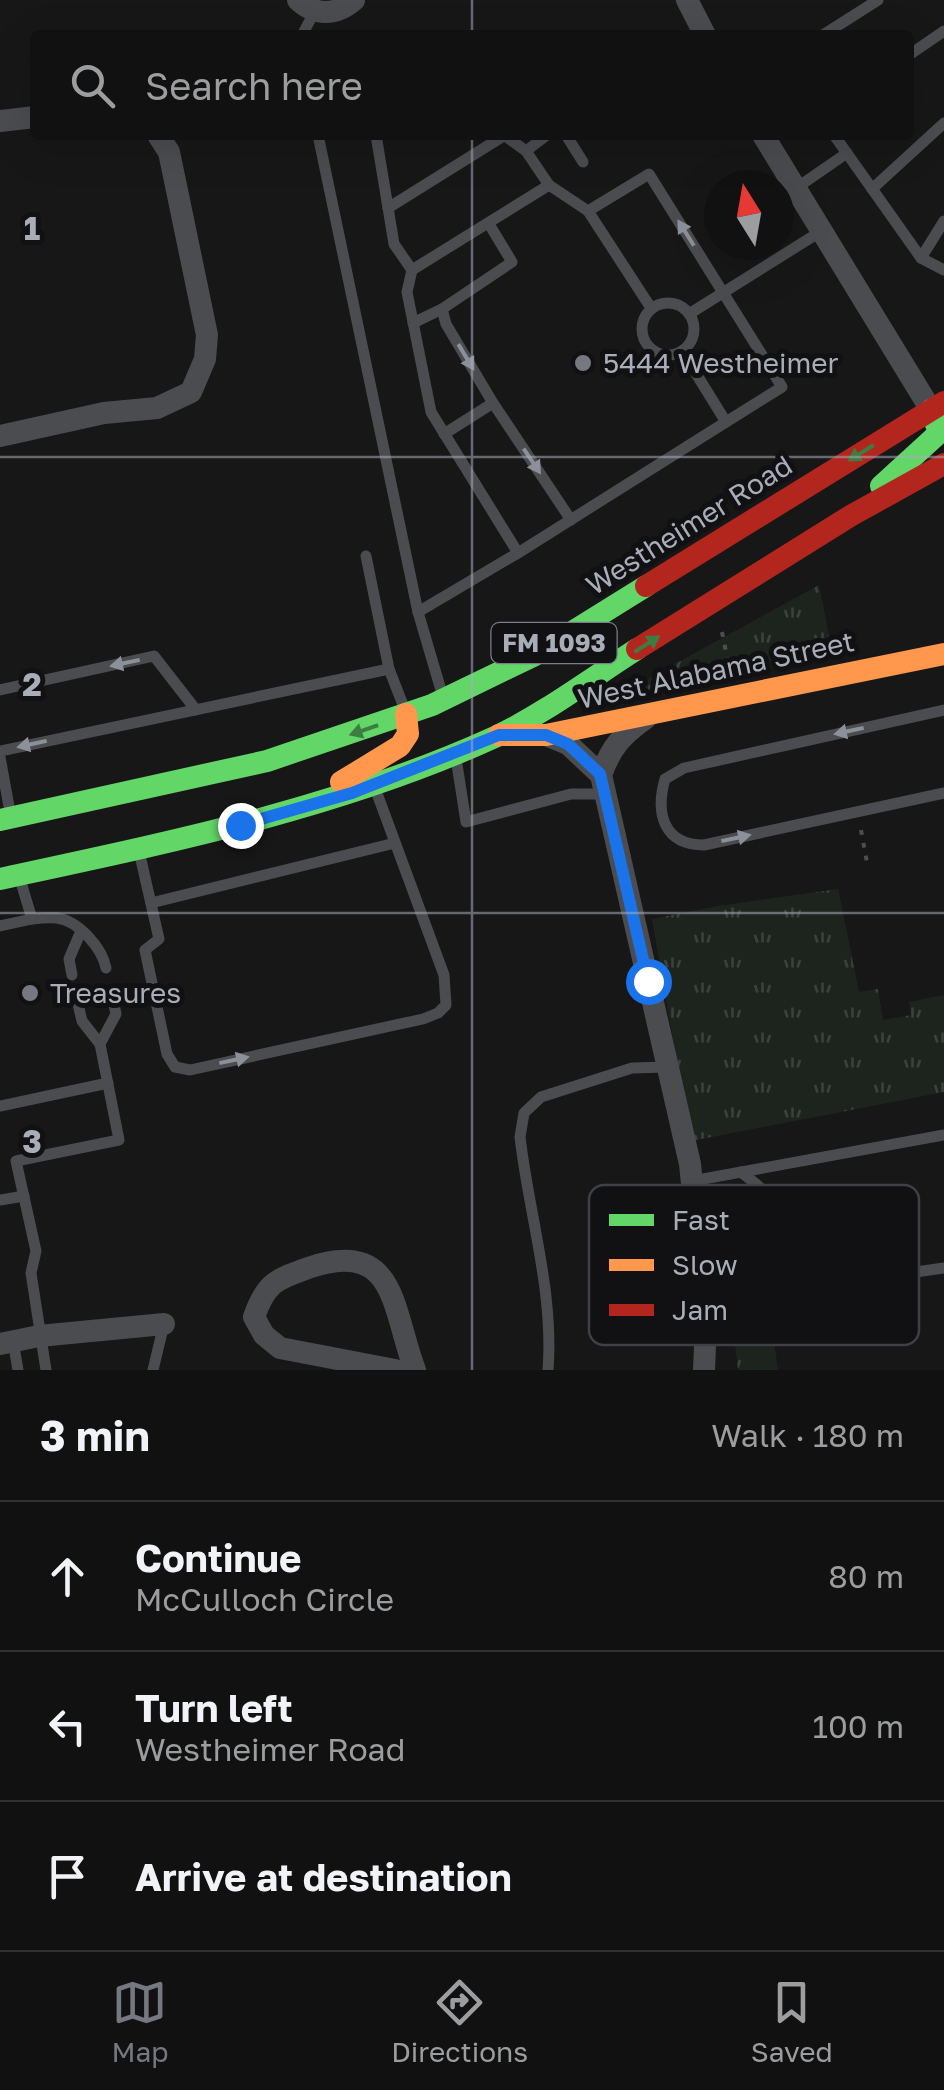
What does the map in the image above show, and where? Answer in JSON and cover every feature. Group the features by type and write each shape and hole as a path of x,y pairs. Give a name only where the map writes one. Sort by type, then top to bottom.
{"main road":[{"path":"852,516 939,433 937,406"},
{"name":"Westheimer Road","path":"6,818 267,761 444,699 536,654 937,406"},
{"name":"FM 1093","path":"10,877 240,825 302,807 374,785 499,735 852,516 944,464"},
{"name":"West Alabama Street","path":"499,735 546,735 944,654"},
{"path":"302,807 400,746 408,734 406,714"}],"street":[{"path":"306,6 337,11 354,0"},
{"path":"687,0 701,30"},
{"path":"0,122 30,117"},
{"path":"0,436 104,413 156,408 191,392 205,360 207,336 169,152 161,140"},
{"path":"766,140 778,170"},
{"path":"794,200 823,230 937,406"},
{"path":"651,714 618,738 609,750 602,784 692,1185"},
{"path":"546,735 568,744 602,784"},
{"path":"395,1370 280,1348 264,1335 254,1317 262,1292 278,1278 322,1263 360,1260 376,1270 391,1290 415,1370"},
{"path":"6,1343 39,1336 164,1324"},
{"path":"704,1370 705,1345"}],"lane":[{"path":"832,30 878,0"},
{"path":"914,52 944,31"},
{"path":"872,189 944,123"},
{"path":"319,140 418,612 444,699"},
{"path":"377,140 394,244 412,270"},
{"path":"388,208 496,140"},
{"path":"511,140 526,151 549,185 588,212 651,308"},
{"path":"526,151 540,140"},
{"path":"569,140 583,162"},
{"path":"837,140 921,258 944,270"},
{"path":"794,190 846,154"},
{"path":"418,612 782,387 649,174 588,212"},
{"path":"518,553 432,412 407,292 412,270 549,185"},
{"path":"921,258 944,220"},
{"path":"413,323 442,309 512,262 488,224"},
{"path":"689,314 823,230"},
{"path":"667,302 689,314 693,321 692,338 682,351 674,355 656,353 644,340 642,323 651,308 667,302"},
{"path":"442,309 446,324 493,402 571,520"},
{"path":"682,351 726,422"},
{"path":"444,434 493,402"},
{"path":"366,556 389,670 406,714"},
{"path":"0,690 154,656 196,710"},
{"path":"6,818 0,754 389,670"},
{"path":"944,710 684,768 664,779 660,796 669,833 684,845 704,845 944,792"},
{"path":"455,754 466,822 602,784"},
{"path":"138,846 159,939 146,950 162,1033 172,1063 180,1069 190,1070 433,1015 447,1002 444,974 374,785"},
{"path":"151,903 395,843"},
{"path":"10,877 32,919"},
{"path":"0,926 60,918 81,931 104,954 106,968"},
{"path":"72,975 69,959 81,931"},
{"path":"100,1044 116,1014 112,995"},
{"path":"46,1370 31,1274 36,1252 16,1161 118,1140 100,1044 82,1020 78,1004"},
{"path":"548,1370 547,1296 520,1137 524,1113 542,1097 632,1068 667,1067"},
{"path":"0,1106 108,1083"},
{"path":"692,1181 944,1135"},
{"path":"741,1172 755,1185"},
{"path":"0,1200 24,1196"},
{"path":"919,1272 944,1268"},
{"path":"153,1370 164,1324"},
{"path":"6,1343 18,1370"}],"path":[{"path":"722,632 732,681"},
{"path":"860,826 868,868"}],"green space":[{"path":"819,585 833,656 611,699"},
{"path":"838,889 859,992 878,989 883,1020 911,1015 909,1002 944,995 944,1092 691,1141 652,919"},
{"path":"735,1345 774,1345 778,1370 738,1370"}],"traffic: fast":[{"path":"881,486 939,433 931,410"},
{"path":"0,820 267,761 432,705 535,655 646,586"},
{"path":"0,879 252,821 436,762 513,728 637,649"}],"traffic: slow":[{"path":"499,735 546,735 944,654"},
{"path":"341,782 400,746 408,734 406,714"}],"traffic: jam":[{"path":"646,586 944,402"},
{"path":"637,649 852,515 944,464"}],"place":[{"name":"5444 Westheimer","path":"583,363"},
{"name":"Treasures","path":"30,993"}],"route":[{"path":"240,825 352,793 499,735 546,735 568,744 600,774 648,981"}]}
